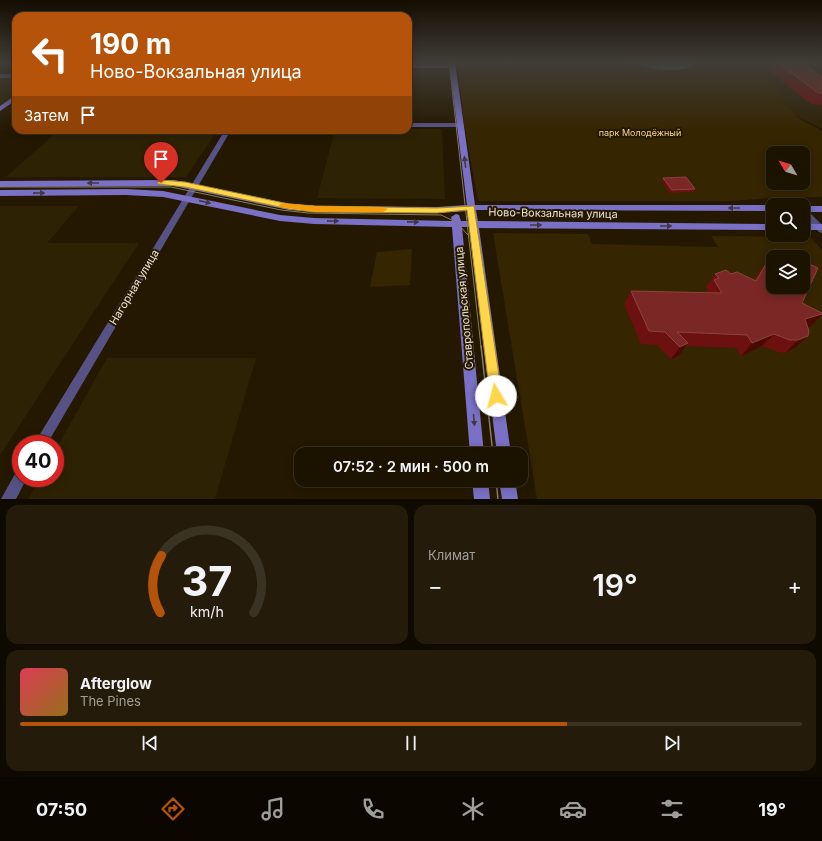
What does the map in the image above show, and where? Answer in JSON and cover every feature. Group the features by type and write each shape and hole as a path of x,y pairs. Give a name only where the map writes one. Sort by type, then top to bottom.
{"main road":[{"name":"Ставропольская улица","path":"456,85 503,447"},
{"path":"0,109 12,100"},
{"name":"Ново-Вокзальная улица","path":"0,184 161,183 194,186 296,208 323,209 766,208"},
{"name":"Ново-Вокзальная улица","path":"0,194 130,192 163,194 280,218 314,221 766,227"},
{"name":"Ставропольская улица","path":"456,209 476,447"},
{"path":"810,210 822,209"},
{"path":"810,227 821,228"},
{"path":"481,487 482,499"},
{"path":"508,487 510,499"}],"street":[{"path":"412,125 461,125"},
{"name":"Нагорная улица","path":"45,435 226,134"},
{"path":"810,217 821,228"},
{"path":"8,499 15,487"}],"shaded area":[{"path":"0,85 12,85 12,98 0,106"},
{"path":"762,85 822,85 822,129 795,115"},
{"path":"412,129 442,129 445,199 317,198 334,134 412,134"},
{"path":"54,134 215,134 186,177 6,177"},
{"path":"0,206 79,206 47,243 139,243 0,455"},
{"path":"107,358 256,358 215,499 28,499 35,487 64,487 64,435"}],"green space":[{"name":"парк Молодёжный","path":"460,85 771,85 783,97 785,105 797,116 822,131 822,197 781,197 732,201 478,201 464,124"},
{"path":"493,233 588,234 592,244 718,247 711,236 766,237 766,242 810,242 810,237 822,250 822,499 537,499"},
{"path":"412,249 410,285 370,287 377,252"}],"building":[{"path":"808,85 822,85 822,93 818,93"},
{"path":"686,177 695,189 672,190 663,178"},
{"path":"766,264 766,294 806,294 802,303 822,313 805,319 809,331 808,336 798,340 790,340 774,334 752,343 747,335 677,332 688,343 680,347 665,332 649,331 631,291 722,293 714,280 719,278 715,274 726,270 731,274 737,272 756,281"},
{"path":"810,264 818,268 810,286"}],"tram line":[{"path":"452,85 481,347"},
{"path":"0,187 171,187 281,210 308,213 441,215 456,222 468,235"},
{"path":"481,346 492,447"},
{"path":"497,487 498,499"}],"slow traffic":[{"path":"283,206 315,209 383,209"}],"route":[{"path":"161,183 185,184 289,207 315,209 437,210 471,208 496,396"}]}
